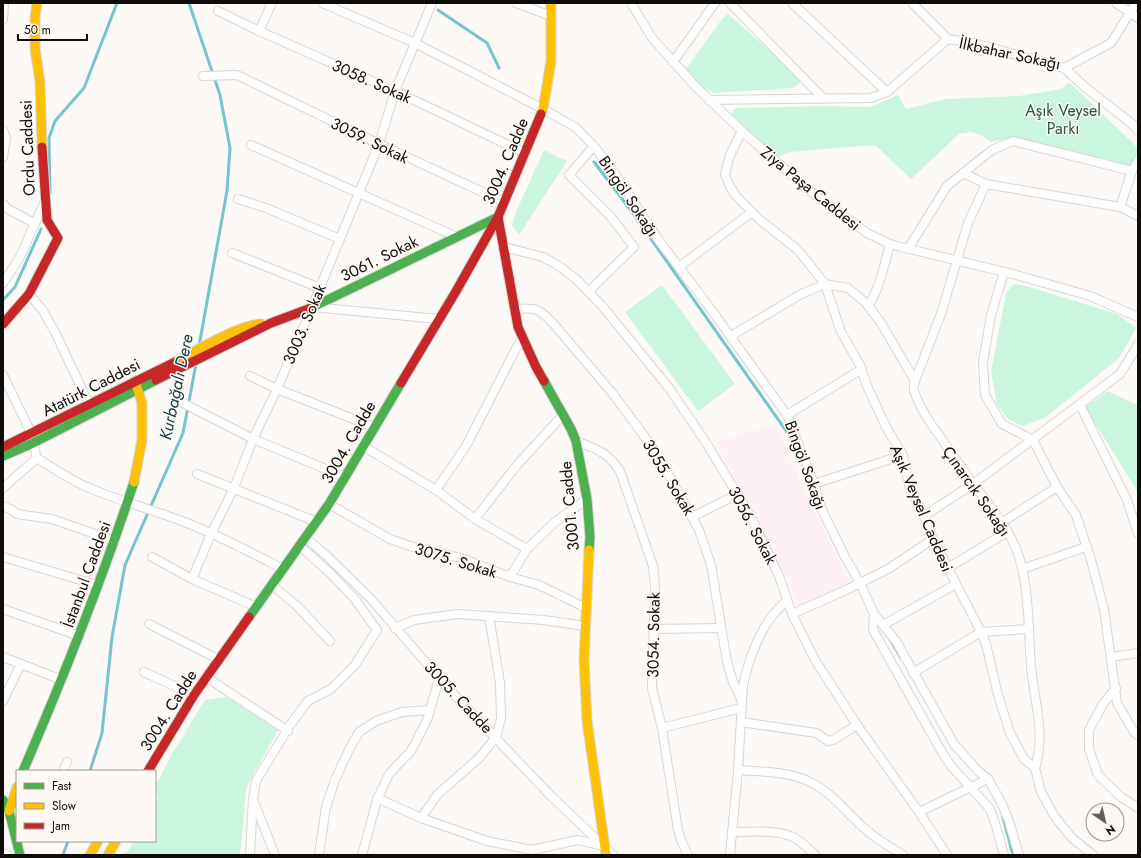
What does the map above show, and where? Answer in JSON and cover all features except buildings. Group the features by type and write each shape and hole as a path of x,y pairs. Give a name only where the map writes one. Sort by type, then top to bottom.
{"main road":[{"name":"Ordu Caddesi","path":"37,3 35,16 35,49 40,82 45,201"},
{"name":"3004. Cadde","path":"149,770 206,677 329,504 438,319 455,293 498,217 543,110 551,61 551,3"},
{"path":"3,324 29,294 58,238 47,220 45,201"},
{"name":"3061. Sokak","path":"271,323 312,307 498,217"},
{"name":"3001. Cadde","path":"498,217 514,309 522,337 536,367 576,441 587,499 590,537 584,660 587,721 606,851"},
{"name":"Atatürk Caddesi","path":"3,456 33,443 204,346 250,325 271,323"},
{"name":"Atatürk Caddesi","path":"3,447 89,404 190,363 271,323"},
{"name":"İstanbul Caddesi","path":"23,770 79,636 115,541 136,477 142,440 142,403 137,385"},
{"path":"31,433 33,443"},
{"path":"8,811 16,790"},
{"path":"3,800 15,830"},
{"path":"17,842 20,855"},
{"path":"90,855 97,842"},
{"path":"108,855 115,842"}],"street":[{"path":"3,20 4,3"},
{"path":"259,31 272,3"},
{"name":"Bingöl Sokağı","path":"322,3 415,43 543,110 575,127 594,146 616,174 660,242 731,336 787,415 814,484 822,510 844,557 860,583 874,614 896,640 913,673 954,744 978,771 1002,804 1010,821 1019,855"},
{"name":"3003. Sokak","path":"192,580 234,488 253,439 277,389 340,240 379,144 395,91 432,3"},
{"path":"516,3 551,16"},
{"name":"Ziya Paşa Caddesi","path":"631,3 652,38 696,88 810,191 867,232 890,244 1004,272 1090,296 1138,317"},
{"path":"673,62 715,3"},
{"path":"730,3 824,99"},
{"path":"792,3 887,92"},
{"path":"912,3 948,39"},
{"path":"1116,3 1138,18"},
{"name":"İlkbahar Sokağı","path":"709,100 870,98 887,92 948,39 974,43 1064,68 1111,43 1136,3"},
{"name":"3058. Sokak","path":"218,11 259,31 395,91 525,153"},
{"path":"1064,68 1138,131"},
{"name":"3059. Sokak","path":"203,76 238,75 379,144 504,202"},
{"path":"3,130 6,138 3,157"},
{"name":"Aşık Veysel Caddesi","path":"742,131 730,155 725,174 729,184 736,196 760,220 798,250 825,284 841,332 862,369 867,386 887,429 903,455 909,484 933,539 986,644 998,695 1010,733 1024,759 1035,768"},
{"path":"908,249 947,186 992,150 1013,141 1132,171"},
{"path":"251,145 457,237"},
{"path":"588,292 634,247 611,217 569,175 594,146"},
{"path":"1120,207 1132,171 1138,162"},
{"path":"963,173 986,184 1120,207 1138,216"},
{"path":"914,382 941,314 968,223 986,184"},
{"path":"238,199 266,208 340,240"},
{"name":"Ordu Caddesi","path":"3,283 18,259 45,201"},
{"path":"3,204 8,209 34,223"},
{"path":"679,267 752,212"},
{"path":"868,306 873,299 879,284 890,244"},
{"name":"3056. Sokak","path":"504,247 529,252 543,257 559,266 577,280 608,313 669,388 750,515 773,561 792,614 815,660 856,725 919,812 947,855"},
{"path":"232,253 320,288"},
{"path":"1004,272 991,315 983,362 985,395 1002,424 1033,440 1057,487 1076,515 1104,609 1112,657 1117,702 1134,732 1138,735"},
{"path":"731,336 801,294 825,284"},
{"name":"Çınarcık Sokağı","path":"825,284 848,288 868,306 881,323 897,349 914,382 913,389 927,418 1001,523 1014,544 1024,576 1031,668 1038,707 1040,740 1039,757 1035,768"},
{"path":"29,294 43,311 55,332 89,404"},
{"path":"312,307 438,319"},
{"name":"3055. Sokak","path":"514,309 535,308 543,313 562,331 617,398 659,457 704,542 711,565 730,673 742,705"},
{"path":"436,490 466,446 522,337"},
{"path":"924,516 973,484 1080,406 1120,374 1138,345"},
{"path":"787,415 862,369"},
{"path":"3,375 31,433"},
{"path":"250,376 277,389 374,427"},
{"path":"181,402 198,409 253,439 345,477"},
{"path":"1080,406 1128,500 1138,534"},
{"path":"475,519 517,465 562,415"},
{"name":"3054. Sokak","path":"576,441 609,456 620,471 653,566 655,588 652,688 662,728 678,830 688,855"},
{"path":"33,443 37,458 53,469 86,486 212,534 283,569"},
{"path":"363,446 436,490 475,519 527,549"},
{"path":"814,484 903,455"},
{"path":"3,488 37,458"},
{"path":"197,474 317,522"},
{"path":"1001,523 1057,487"},
{"path":"692,517 738,494"},
{"path":"510,577 527,549 555,522 587,499"},
{"name":"3075. Sokak","path":"329,504 390,539 413,547 460,558 510,577 539,585 586,608"},
{"path":"3,506 17,514 52,518 115,541"},
{"path":"948,568 1007,532"},
{"path":"792,614 888,569 933,539"},
{"path":"250,855 253,799 256,781 290,726 308,701 331,688 355,665 377,630 354,598 303,542"},
{"name":"3005. Cadde","path":"303,542 326,556 371,599 439,678 551,796 606,851 614,855"},
{"path":"1022,569 1086,547"},
{"path":"3,556 98,585"},
{"path":"152,557 192,580 257,607"},
{"path":"883,625 956,584"},
{"path":"272,586 297,606 330,641"},
{"path":"730,855 745,674 754,650 771,617 787,600"},
{"path":"3,609 79,636"},
{"path":"395,628 414,620 458,614 544,620 585,626"},
{"path":"874,614 873,630 943,754 951,766 990,809 1004,855"},
{"path":"421,818 438,794 479,758 496,737 501,719 500,683 489,616"},
{"path":"149,624 218,660"},
{"path":"653,629 721,628"},
{"path":"913,673 981,632 1029,629"},
{"path":"1112,657 1138,654"},
{"path":"3,657 62,680"},
{"path":"3,701 21,664"},
{"path":"144,672 194,695"},
{"path":"206,677 288,730"},
{"path":"362,855 377,798 389,774 411,751 427,720 439,678"},
{"path":"1116,688 1103,704 1089,730 1089,749 1098,775 1121,797 1138,808"},
{"path":"662,728 742,705"},
{"path":"319,855 326,807 348,752 359,732 376,721 402,712 430,710"},
{"path":"741,722 816,734 828,741 833,740 856,725"},
{"path":"63,770 67,762"},
{"path":"1035,768 1041,792 1055,817 1072,838 1092,855"},
{"path":"738,770 780,774 801,778 810,782 829,795 871,835 903,855"},
{"path":"919,812 984,780"},
{"path":"377,798 421,818 487,841 532,852 578,840 606,851"},
{"path":"253,799 276,855"},
{"path":"732,832 785,834 802,843 815,855"},
{"path":"3,853 8,855"}],"shaded area":[{"path":"776,424 811,506 850,582 801,608 763,530 715,442"}],"green space":[{"path":"728,14 768,49 801,82 793,88 715,93 705,89 686,69 722,19"},
{"name":"Aşık Veysel Parkı","path":"1069,82 1138,148 1138,153 1130,166 1011,138 991,142 981,135 971,132 959,134 911,179 875,145 791,152 777,157 732,115 733,110 737,108 821,106 869,107 898,95 906,109 946,99 1019,96 1061,89"},
{"path":"544,150 567,161 519,235 512,225 515,214"},
{"path":"1013,284 1026,286 1117,314 1136,328 1119,358 1046,417 1023,426 1008,419 997,405 991,371 1006,294"},
{"path":"662,285 735,384 698,411 625,312"},
{"path":"1108,391 1138,405 1138,499 1136,489 1085,407"},
{"path":"226,697 280,727 246,790 240,855 118,855 128,851 133,842 156,842 156,803 158,800 156,784 175,749 205,700"}],"waterway":[{"path":"50,193 49,138 55,121 84,88 117,3"},
{"name":"Kurbağalı Dere","path":"189,3 220,95 230,148 227,191 199,346"},
{"path":"438,10 487,43 499,68"},
{"path":"594,162 632,212 794,442"},
{"path":"3,300 15,287 41,229"},
{"name":"Kurbağalı Dere","path":"90,770 102,733 112,637 125,565 183,433 196,364"},
{"path":"890,639 901,658"},
{"path":"1003,817 1013,855"},
{"name":"Kurbağalı Dere","path":"63,855 68,842"}],"traffic: fast":[{"path":"311,308 498,217"},
{"path":"3,456 33,443 156,380"},
{"path":"544,381 571,429 576,441 587,499 590,537 589,550"},
{"path":"249,617 329,504 401,383"},
{"path":"23,770 82,628 134,482"},
{"path":"3,800 9,811 16,839"},
{"path":"17,842 20,855"}],"traffic: slow":[{"path":"37,3 35,16 35,49 40,82 42,147"},
{"path":"541,114 551,61 551,3"},
{"path":"175,362 240,329 261,324"},
{"path":"134,482 142,440 142,403 135,381"},
{"path":"589,550 584,660 587,721 606,855"},
{"path":"9,811 16,790"},
{"path":"90,855 97,842"},
{"path":"108,855 115,842"}],"traffic: jam":[{"path":"401,383 455,293 498,217 541,114"},
{"path":"3,324 29,294 58,238 47,220 42,147"},
{"path":"498,217 518,327 544,381"},
{"path":"156,380 271,323 311,308"},
{"path":"3,447 175,362"},
{"path":"149,770 194,695 249,617"}]}
